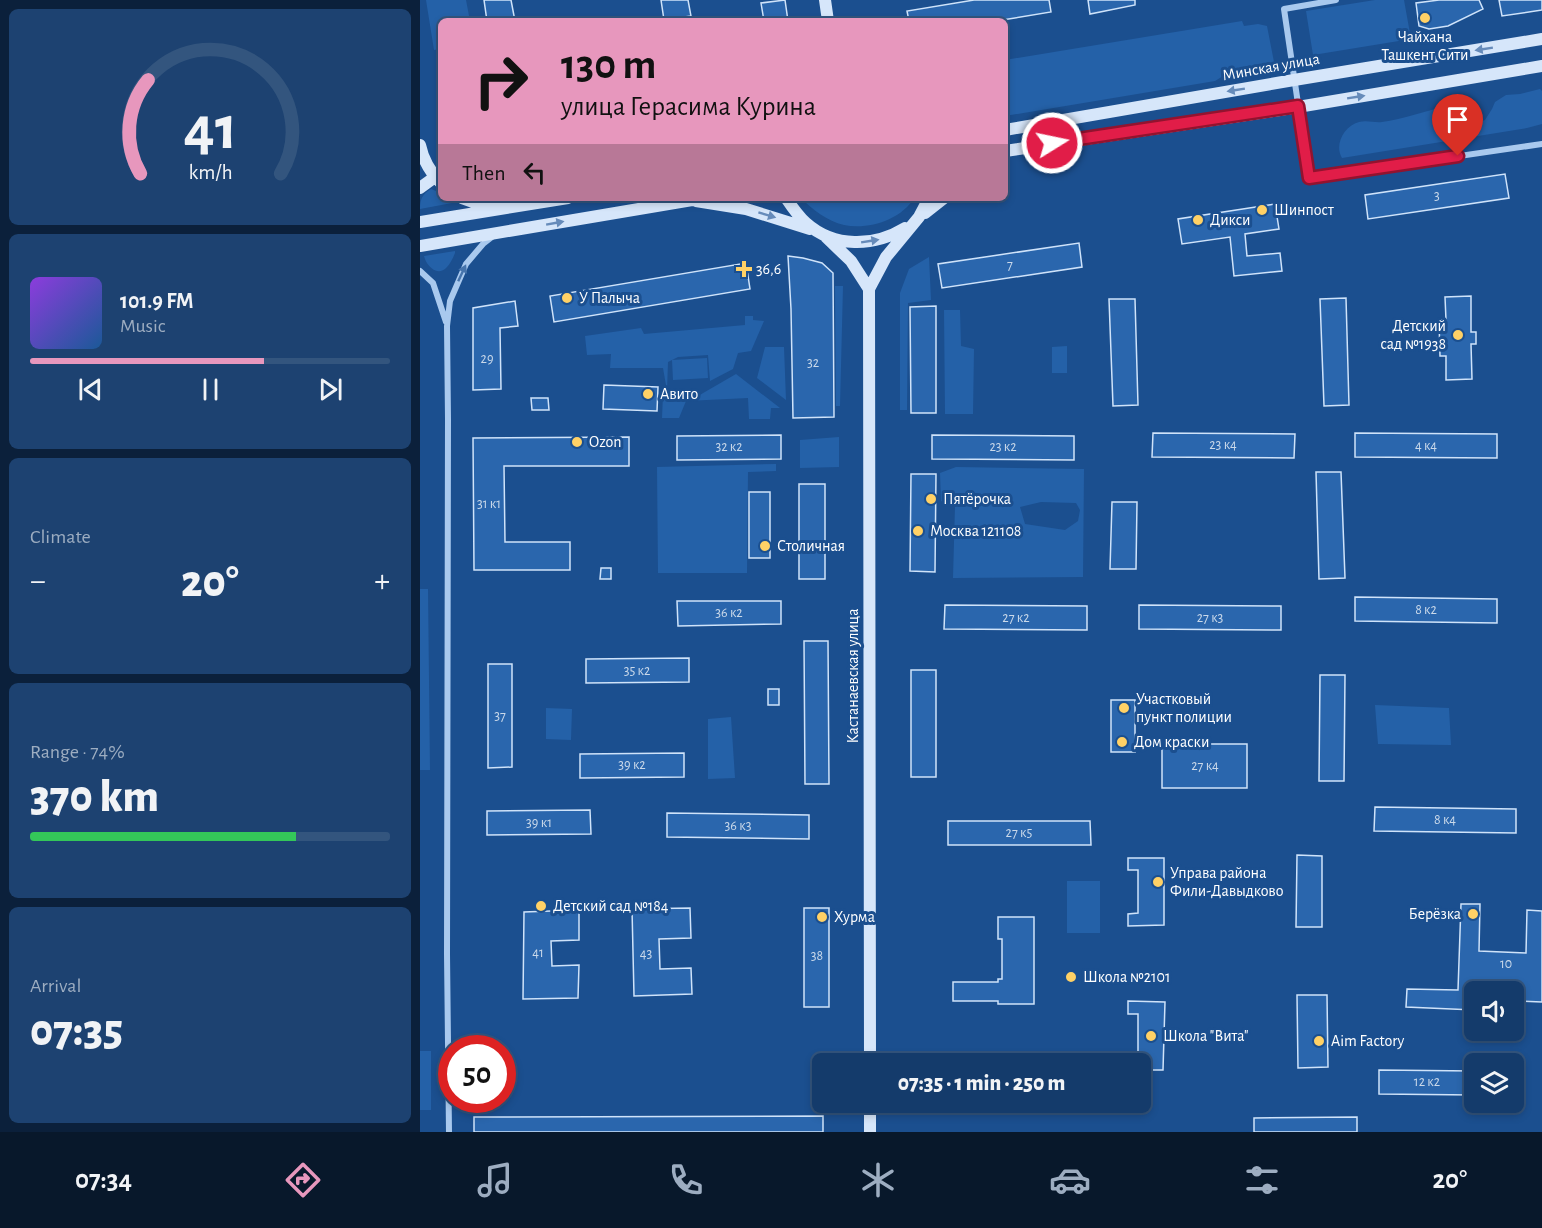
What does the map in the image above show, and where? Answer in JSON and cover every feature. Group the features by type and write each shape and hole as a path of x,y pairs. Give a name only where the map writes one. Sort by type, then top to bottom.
{"main road":[{"path":"825,0 828,18"},
{"name":"Минская улица","path":"1008,129 1542,39"},
{"path":"1008,151 1542,66"},
{"path":"420,145 422,158 438,180 420,188"},
{"path":"470,201 508,208"},
{"path":"420,222 550,201"},
{"path":"420,246 683,201"},
{"path":"695,201 746,209 846,242 872,242 899,232 940,201"},
{"path":"788,201 798,216 851,261 869,289"},
{"name":"Кастанаевская улица","path":"870,1053 869,289 886,257 916,220 927,201"},
{"path":"870,1113 870,1132"}],"street":[{"path":"1336,0 1284,9 1309,178 1542,144"},
{"path":"449,1132 447,326 450,301 466,264 483,244 498,233"},
{"path":"420,271 433,283 447,326"}],"shaded area":[{"path":"426,0 466,0 469,18 438,18 438,49 434,50"},
{"path":"1375,0 1404,0 1411,39 1313,55 1306,11"},
{"path":"1242,21 1244,26 1258,24 1267,26 1274,62 1231,71 1215,81 1008,116 1008,60"},
{"path":"1540,89 1542,91 1542,124 1342,158 1340,153 1340,142 1345,132 1359,122 1390,121 1457,103 1465,105 1459,118 1459,125 1465,128 1485,120 1495,102 1506,95"},
{"path":"431,189 438,192 438,201 451,201 452,203 420,209 425,193"},
{"path":"804,201 912,201 892,218 863,226 844,225 815,211"},
{"path":"455,251 448,266 439,271 432,269 424,256"},
{"path":"929,257 931,300 908,303 907,410 900,410 900,293 909,269"},
{"path":"835,286 843,286 840,406 836,406"},
{"path":"944,310 960,310 961,346 974,349 973,414 945,414"},
{"path":"745,316 753,316 753,320 764,321 751,351 738,353 733,369 710,381 708,355 678,357 668,362 667,391 663,368 610,368 611,354 587,355 585,336 641,328 644,334 745,325"},
{"path":"1067,346 1067,373 1052,373 1052,347"},
{"path":"765,347 784,347 786,400 757,378"},
{"path":"707,358 708,378 673,380 672,360"},
{"path":"736,374 780,408 771,408 770,419 749,419 748,398 686,401 679,418 662,418 663,394 687,392 698,396"},
{"path":"839,437 839,467 800,468 800,440"},
{"path":"776,464 776,471 748,472 747,573 658,573 657,467"},
{"path":"956,467 1084,469 1083,577 953,578 955,506 941,501 940,473","holes":["1041,502 1076,503 1080,510 1078,521 1065,530 1025,524 1020,507"]},
{"path":"420,589 428,589 430,770 420,770"},
{"path":"1375,705 1449,708 1451,745 1378,744"},
{"path":"546,708 572,709 571,740 546,739"},
{"path":"731,717 735,778 708,779 708,719"},
{"path":"1067,881 1100,881 1100,933 1067,933"},
{"path":"420,1051 431,1051 431,1110 420,1110"}],"building":[{"path":"484,0 511,0 514,18 487,18"},
{"path":"661,0 688,0 691,16 664,18"},
{"path":"785,0 788,18 764,18 761,3"},
{"path":"974,0 1049,0 1051,12 1008,19 908,18 907,11"},
{"path":"1088,0 1135,0 1135,5 1090,14"},
{"path":"1439,0 1479,0 1483,9 1448,26 1429,29 1419,26 1416,3"},
{"path":"1499,0 1542,0 1542,10 1502,16"},
{"path":"1505,174 1509,198 1368,219 1365,195"},
{"path":"1275,204 1279,229 1245,234 1247,256 1280,253 1282,271 1234,276 1230,237 1182,244 1178,219"},
{"path":"1079,243 1082,267 942,288 938,264"},
{"path":"788,256 822,263 833,273 834,417 793,418"},
{"path":"746,263 750,289 554,322 550,296"},
{"name":"Детский сад №1938","path":"1471,296 1471,332 1476,332 1476,344 1471,344 1472,379 1446,380 1446,356 1440,356 1439,320 1446,320 1445,297"},
{"path":"1346,298 1349,405 1324,406 1320,299"},
{"path":"1109,299 1135,299 1138,405 1113,406"},
{"path":"515,301 518,326 500,328 501,389 473,390 473,308"},
{"path":"936,306 936,413 911,413 910,307"},
{"path":"604,385 658,387 657,411 603,409"},
{"path":"531,398 548,398 549,410 532,410"},
{"path":"1153,433 1295,434 1294,458 1152,457"},
{"path":"1355,433 1497,434 1497,458 1355,457"},
{"path":"781,435 781,459 677,460 677,436"},
{"path":"932,435 1074,436 1074,460 932,459"},
{"path":"629,437 629,466 504,466 505,542 570,542 570,570 474,570 473,438"},
{"path":"1316,472 1341,472 1345,578 1319,579"},
{"path":"911,474 936,474 935,572 910,571"},
{"path":"799,484 825,484 825,579 799,579"},
{"path":"749,492 770,492 770,558 749,558"},
{"path":"1112,502 1137,502 1136,569 1110,569"},
{"path":"601,568 611,568 611,579 600,579"},
{"path":"1355,597 1497,599 1497,623 1355,621"},
{"path":"677,601 781,601 781,624 678,626"},
{"path":"945,605 1087,606 1087,630 944,629"},
{"path":"1139,605 1281,606 1281,630 1139,629"},
{"path":"804,641 828,641 829,784 805,784"},
{"path":"689,658 689,682 586,683 586,659"},
{"path":"488,664 512,664 512,767 488,768"},
{"path":"911,670 936,670 936,777 911,777"},
{"path":"1320,675 1345,675 1344,781 1319,781"},
{"path":"768,689 779,689 779,705 768,705"},
{"path":"1111,700 1135,700 1135,752 1111,752"},
{"path":"1162,744 1247,744 1247,788 1162,788"},
{"path":"684,753 684,777 580,778 580,754"},
{"path":"1375,807 1516,809 1516,833 1374,831"},
{"path":"590,810 591,834 487,835 487,811"},
{"path":"667,813 809,815 809,839 667,837"},
{"path":"948,821 1090,821 1091,845 948,845"},
{"path":"1297,855 1322,856 1322,927 1296,927"},
{"path":"1128,858 1164,858 1164,925 1128,926 1128,914 1138,913 1138,870 1128,870"},
{"path":"1461,904 1480,904 1479,951 1526,953 1527,910 1542,911 1542,1002 1524,1001 1524,981 1464,981 1464,1010 1406,1007 1407,989 1458,990"},
{"path":"690,908 691,938 659,939 660,969 691,968 692,994 634,996 632,909"},
{"path":"804,908 829,908 829,1007 804,1007"},
{"path":"579,910 579,940 551,941 552,966 579,965 578,998 523,999 524,912"},
{"path":"998,917 1034,917 1034,1004 953,1001 953,982 998,982 998,979 1002,979 1002,939 998,939"},
{"path":"1297,995 1327,995 1328,1067 1298,1068"},
{"name":"Школа \"Вита\"","path":"1128,1001 1165,1002 1163,1070 1151,1070 1151,1053 1138,1053 1138,1014 1128,1014"},
{"path":"1379,1070 1464,1071 1464,1095 1379,1094"},
{"path":"823,1116 823,1132 474,1132 474,1117"},
{"path":"1357,1117 1357,1132 1254,1132 1254,1118"}],"place":[{"name":"Чайхана Ташкент Сити","path":"1425,18"},
{"name":"Шинпост","path":"1262,210"},
{"name":"Дикси","path":"1198,220"},
{"name":"36,6","path":"744,269"},
{"name":"У Палыча","path":"567,298"},
{"name":"Детский сад №1938","path":"1458,335"},
{"name":"Авито","path":"648,394"},
{"name":"Ozon","path":"577,442"},
{"name":"Пятёрочка","path":"931,499"},
{"name":"Москва 121108","path":"918,531"},
{"name":"Столичная","path":"765,546"},
{"name":"Участковый пункт полиции","path":"1124,708"},
{"name":"Дом краски","path":"1122,742"},
{"name":"Управа района Фили-Давыдково","path":"1158,882"},
{"name":"Детский сад №184","path":"541,906"},
{"name":"Берёзка","path":"1473,914"},
{"name":"Хурма","path":"822,917"},
{"name":"Школа №2101","path":"1071,977"},
{"name":"Школа \"Вита\"","path":"1151,1036"},
{"name":"Aim Factory","path":"1319,1041"}],"route":[{"path":"1052,143 1298,106 1309,178 1458,156"}]}
